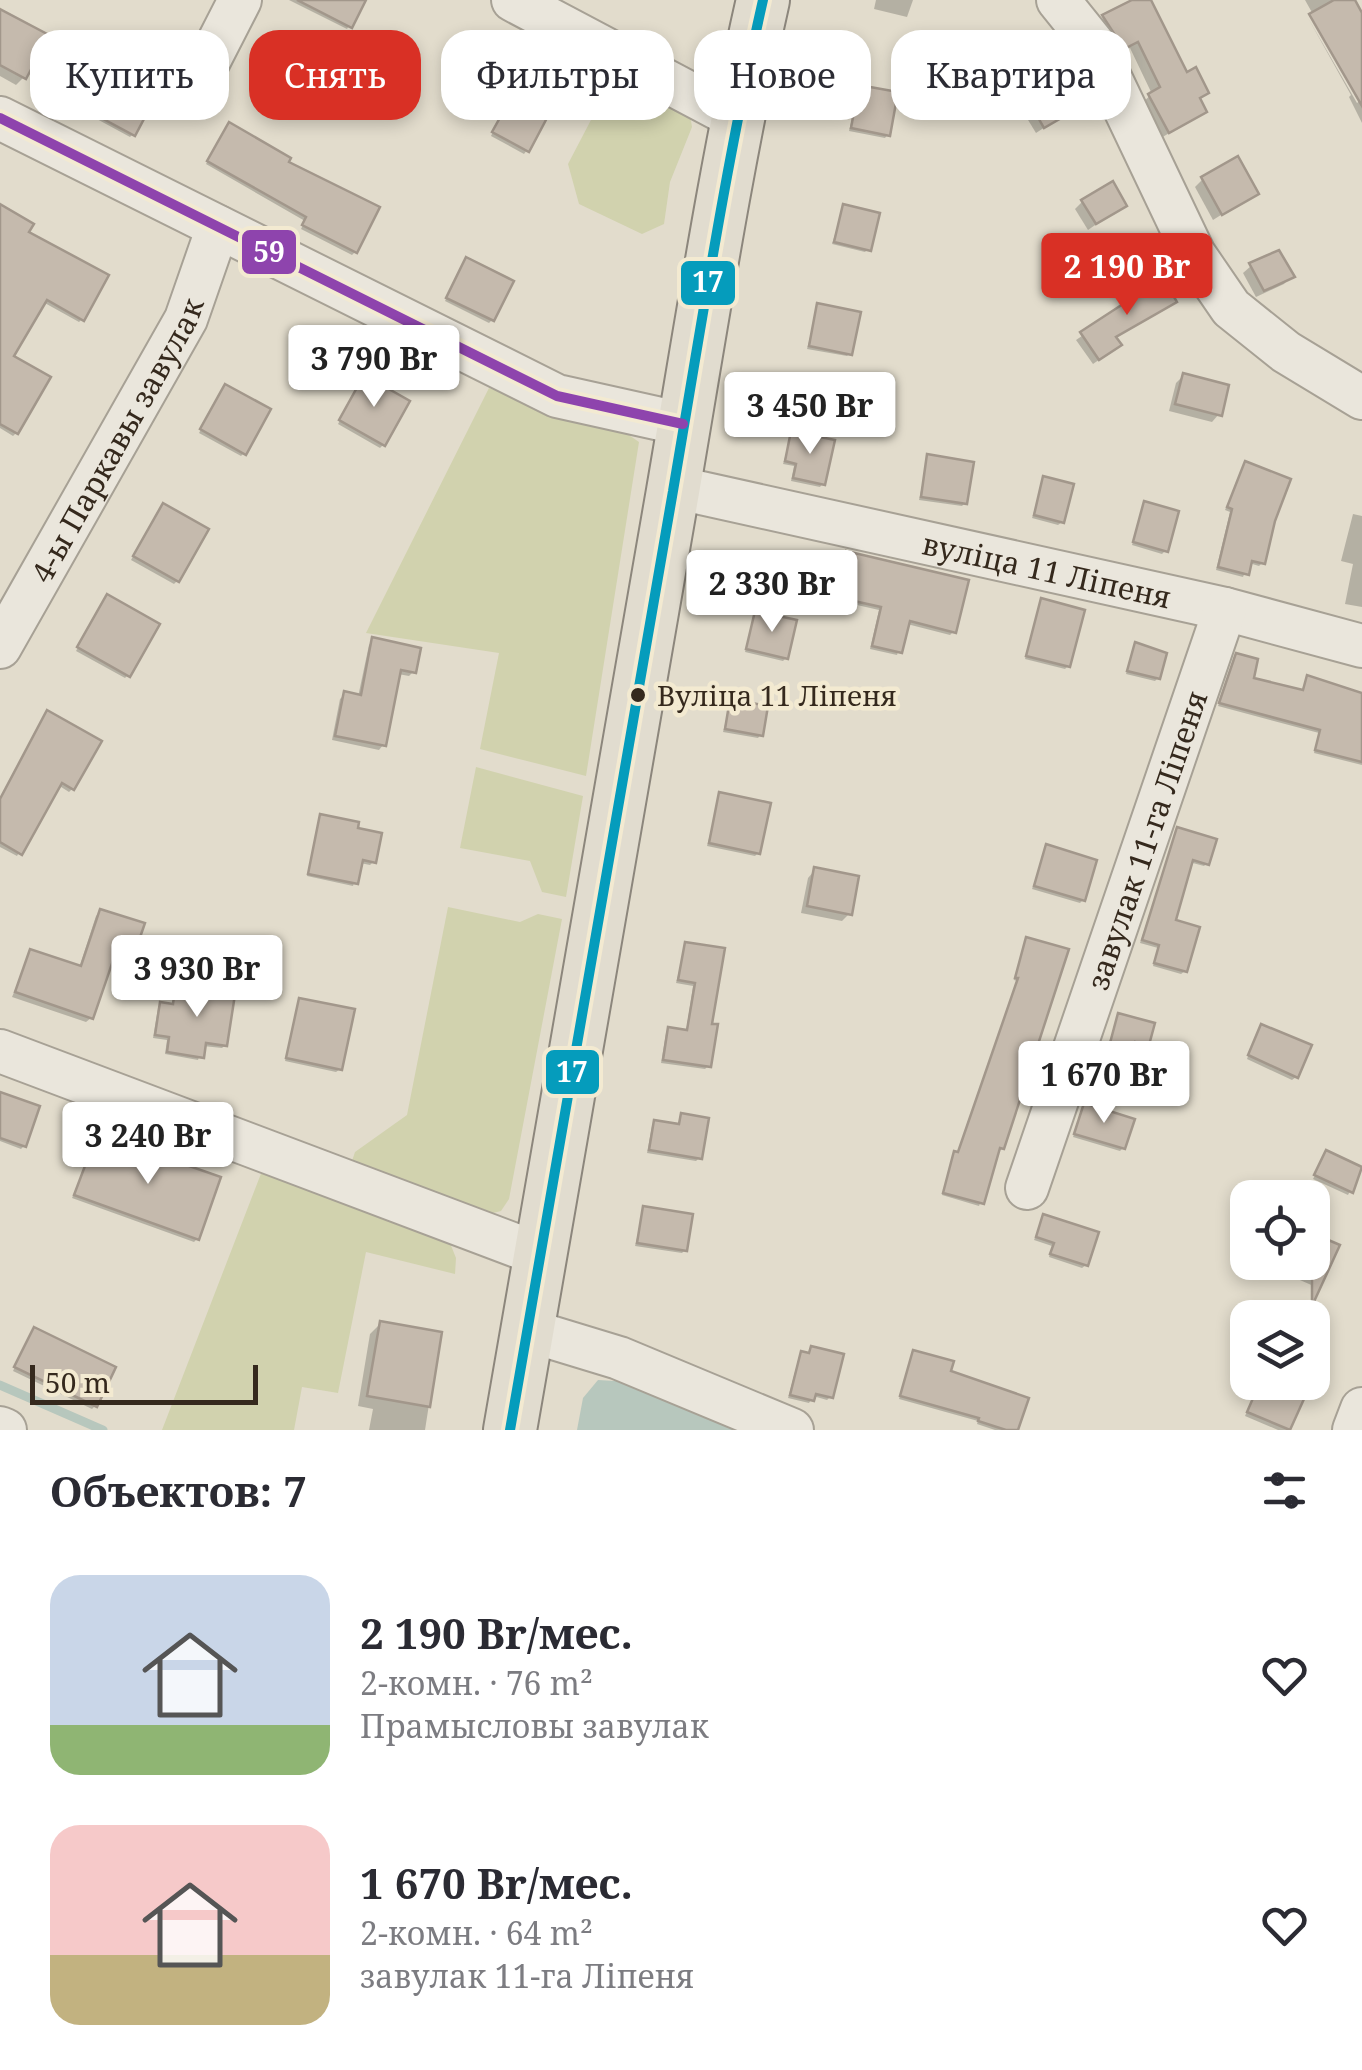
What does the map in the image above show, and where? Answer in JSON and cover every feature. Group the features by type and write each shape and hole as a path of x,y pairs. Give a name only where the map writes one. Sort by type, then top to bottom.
{"main road":[{"path":"756,30 763,0"},
{"path":"510,1430 736,120"}],"street":[{"path":"225,30 240,0"},
{"path":"513,0 694,96"},
{"path":"1058,0 1095,46 1194,254 1230,308 1286,352 1362,398"},
{"path":"0,118 557,396 683,424"},
{"name":"4-ы Паркавы завулак","path":"0,647 186,318 218,228"},
{"name":"вуліца 11 Ліпеня","path":"674,487 1225,609 1362,646"},
{"name":"завулак 11-га Ліпеня","path":"1027,1188 1225,609"},
{"path":"0,1051 541,1255"},
{"path":"527,1330 619,1358 792,1430"},
{"path":"1354,1430 1362,1408"}],"green space":[{"path":"674,101 689,109 692,127 670,182 664,224 642,234 579,204 568,164 591,120 674,120"},
{"path":"489,388 545,408 607,420 639,442 586,776 480,749 499,653 366,633"},
{"path":"476,767 583,796 566,897 542,892 530,861 460,848"},
{"path":"448,907 520,922 538,914 562,919 509,1199 501,1211 489,1214 350,1167 355,1152 407,1115"},
{"path":"262,1171 450,1243 456,1258 455,1274 366,1252 338,1393 302,1387 294,1430 162,1430"}],"shaded area":[{"path":"598,1380 632,1382 748,1430 577,1430 583,1398"}],"building":[{"path":"297,0 366,0 352,28"},
{"path":"1132,0 1151,0 1187,72 1196,67 1209,93 1200,98 1207,112 1169,133 1148,94 1160,87 1138,42 1131,46 1131,30 1112,30 1102,15"},
{"path":"1334,0 1355,0 1362,13 1362,106 1309,14"},
{"path":"0,9 40,30 30,30 30,71 26,79 0,65"},
{"path":"871,87 891,91 890,136 851,128 852,120 871,120"},
{"path":"105,120 143,120 135,136"},
{"path":"499,120 546,120 529,152 492,132"},
{"path":"1039,120 1058,120 1044,128"},
{"path":"229,122 291,158 289,162 380,207 357,253 302,225 306,217 207,161"},
{"path":"1238,156 1259,194 1222,215 1201,177"},
{"path":"1113,181 1127,206 1096,224 1081,200"},
{"path":"0,204 34,224 29,232 109,275 84,321 47,300 14,356 51,377 18,434 0,424"},
{"path":"843,204 880,213 871,251 834,242"},
{"path":"1279,250 1295,277 1264,291 1249,263"},
{"path":"466,257 514,281 494,321 446,298"},
{"path":"1163,278 1177,302 1116,337 1122,345 1099,360 1080,332"},
{"path":"817,303 861,312 852,355 809,346"},
{"path":"1183,373 1229,385 1222,416 1175,404"},
{"path":"364,375 410,401 385,446 339,420"},
{"path":"225,384 271,409 246,455 200,429"},
{"path":"791,431 835,440 825,485 793,478 796,464 785,461"},
{"path":"927,454 974,462 967,504 921,497"},
{"path":"1245,461 1291,479 1275,521 1265,564 1252,561 1249,575 1218,567 1232,509 1227,507"},
{"path":"1043,476 1074,484 1064,523 1034,515"},
{"path":"1144,501 1179,511 1168,552 1133,542"},
{"path":"163,503 209,529 179,582 133,556"},
{"path":"846,551 969,580 956,633 910,621 902,653 872,646 881,607 836,597"},
{"path":"107,594 160,624 130,677 77,647"},
{"path":"1041,598 1085,610 1070,667 1026,656"},
{"path":"755,611 797,620 788,659 746,649"},
{"path":"372,637 421,648 416,673 401,670 386,746 335,736 344,691 361,695"},
{"path":"1135,642 1167,653 1160,679 1127,671"},
{"path":"1236,653 1258,659 1254,678 1303,690 1307,675 1362,693 1362,762 1315,750 1320,730 1219,703"},
{"path":"730,699 768,706 763,736 725,729"},
{"path":"47,710 102,741 74,790 62,783 22,855 0,842 0,799"},
{"path":"719,792 771,803 760,854 709,843"},
{"path":"320,814 359,822 358,828 382,833 376,863 363,860 358,884 308,874"},
{"path":"1177,827 1217,839 1209,865 1193,860 1176,920 1200,927 1187,972 1154,963 1159,945 1142,940"},
{"path":"1046,844 1097,860 1085,901 1034,886"},
{"path":"814,867 859,876 852,915 807,906"},
{"path":"100,909 145,923 135,952 118,946 93,1019 15,992 30,949 81,966"},
{"path":"1026,937 1069,949 984,1204 943,1193 954,1151 958,1152 1018,978"},
{"path":"685,942 725,948 712,1024 718,1024 711,1067 663,1060 668,1027 687,1030 695,983 678,980"},
{"path":"208,983 236,988 227,1046 206,1043 204,1058 167,1052 169,1037 155,1035 160,1002 173,1004 175,989 206,994"},
{"path":"299,998 355,1009 342,1070 286,1058"},
{"path":"1118,1013 1155,1023 1149,1045 1135,1042 1133,1049 1110,1043"},
{"path":"1261,1024 1312,1045 1298,1078 1248,1055"},
{"path":"0,1092 40,1106 26,1147 0,1138"},
{"path":"1084,1103 1135,1119 1125,1149 1074,1134"},
{"path":"681,1113 709,1118 702,1159 649,1150 654,1120 679,1124"},
{"path":"97,1134 221,1177 199,1240 74,1195"},
{"path":"1326,1150 1362,1167 1353,1193 1314,1175"},
{"path":"643,1206 693,1214 687,1251 637,1243"},
{"path":"1043,1214 1099,1232 1088,1266 1050,1254 1054,1243 1036,1237"},
{"path":"1330,1241 1340,1245 1330,1267"},
{"path":"1312,1280 1324,1280 1315,1300"},
{"path":"380,1321 442,1332 430,1407 367,1396"},
{"path":"34,1327 116,1367 97,1407 14,1367"},
{"path":"811,1346 844,1354 833,1398 816,1394 814,1401 790,1395 801,1351 809,1353"},
{"path":"913,1350 954,1361 951,1371 1029,1398 1018,1430 1006,1430 978,1421 979,1418 900,1396"},
{"path":"1252,1400 1304,1400 1290,1430 1247,1412"}],"waterway":[{"path":"0,1385 103,1430"}],"transit line":[{"name":"17","path":"510,1430 715,245 763,0"},
{"name":"59","path":"0,118 557,396 683,424"}],"place":[{"name":"Вуліца 11 Ліпеня","path":"638,695"}]}
